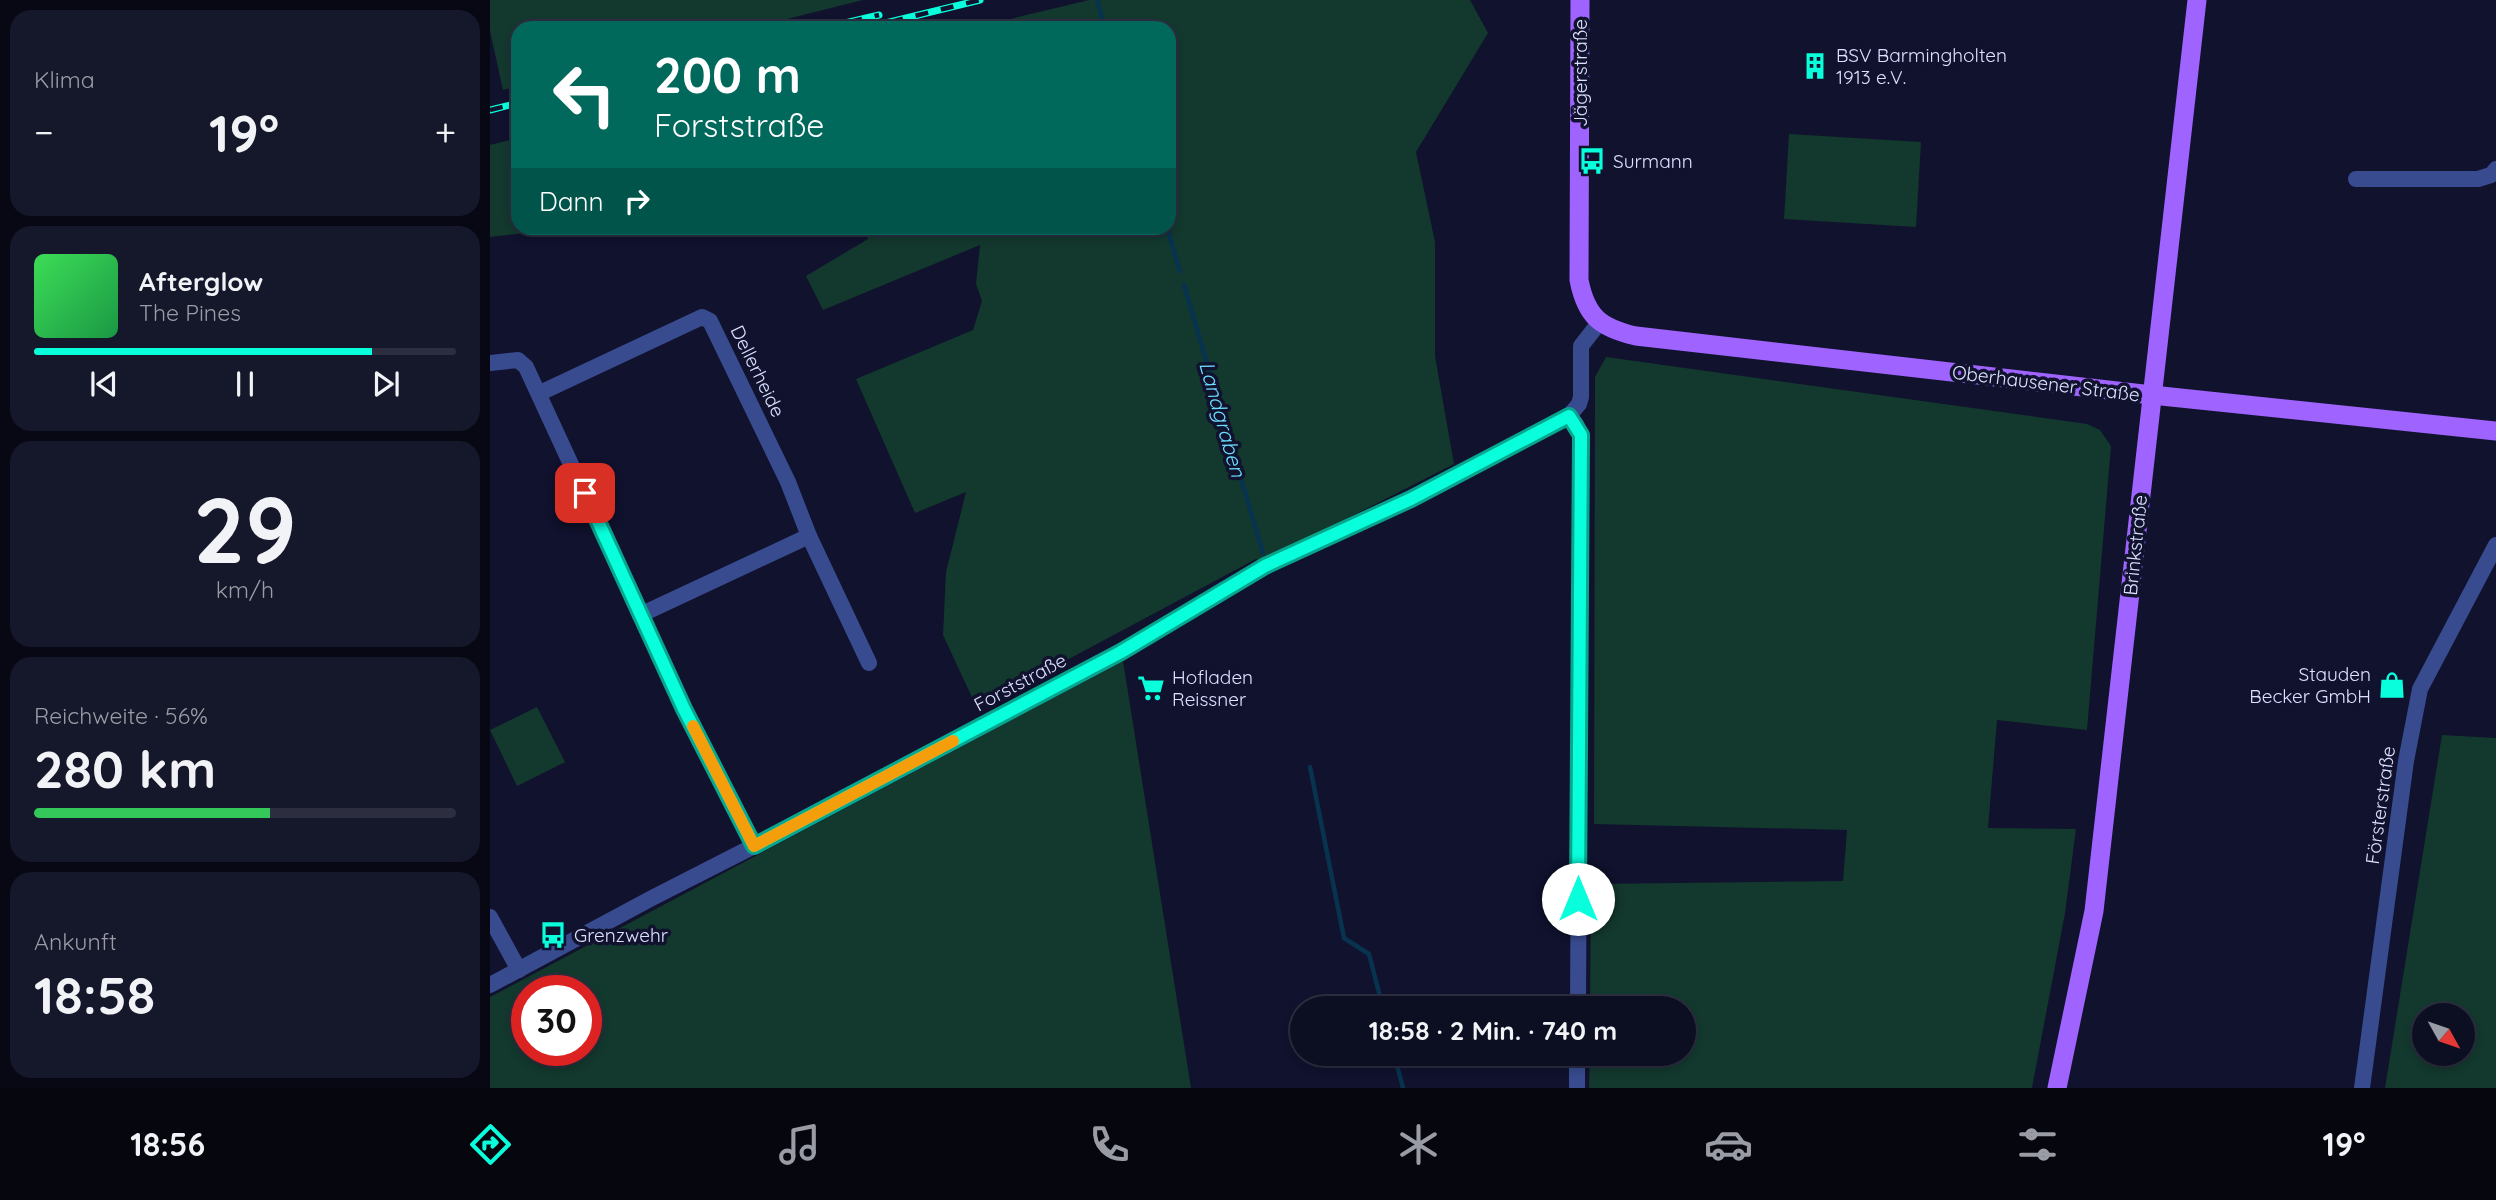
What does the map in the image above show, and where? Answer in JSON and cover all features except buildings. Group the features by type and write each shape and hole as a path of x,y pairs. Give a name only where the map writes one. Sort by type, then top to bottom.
{"main road":[{"name":"Jägerstraße","path":"1580,0 1579,280 1582,296 1599,323"},
{"name":"Brinkstraße","path":"2057,1088 2094,911 2197,0"},
{"name":"Oberhausener Straße","path":"1599,323 1636,336 2496,431"}],"street":[{"path":"2356,179 2478,179 2491,175 2496,169"},
{"name":"Dellerheide","path":"540,393 702,317 706,318 713,325 757,417 869,663"},
{"path":"1577,996 1581,435 1569,416 1581,397 1581,346 1599,323"},
{"path":"490,363 510,359 522,362 540,393 684,709 754,846"},
{"name":"Forststraße","path":"490,985 1121,652 1265,566 1411,499 1569,416"},
{"path":"640,615 809,536"},
{"name":"Försterstraße","path":"2362,1088 2406,761 2420,688 2496,545"},
{"path":"490,917 519,970"},
{"path":"1577,1066 1577,1088"}],"green space":[{"path":"490,0 863,0 779,21 511,21 511,88 503,90 490,31"},
{"path":"1089,0 1470,0 1488,33 1416,152 1435,242 1435,356 1454,464 1262,562 1256,559 977,708 943,635 946,572 966,492 915,513 856,379 973,330 982,301 976,284 980,245 823,310 806,276 868,239 866,235 1176,235 1176,21 1002,21"},
{"path":"1789,134 1921,142 1916,227 1784,219"},
{"path":"511,140 511,235 490,237 490,145"},
{"path":"1606,357 2087,424 2100,430 2111,446 2087,730 1997,720 1988,828 2076,829 2065,913 2032,1088 1589,1088 1590,1066 1696,1066 1696,996 1590,996 1591,884 1843,881 1847,830 1594,824 1595,377"},
{"path":"1123,661 1191,1088 490,1088 490,997 511,986 511,1066 602,1066 602,975 531,975"},
{"path":"537,707 565,762 517,786 490,730"},
{"path":"2442,735 2496,738 2496,1088 2385,1088"}],"waterway":[{"name":"Landgraben","path":"1097,0 1103,21"},
{"name":"Landgraben","path":"1169,235 1180,271"},
{"name":"Landgraben","path":"1184,285 1263,553"},
{"name":"Landgraben","path":"1310,767 1344,938 1369,954 1380,996"},
{"name":"Landgraben","path":"1397,1066 1403,1088"}],"railway":[{"path":"894,21 980,0"},
{"path":"854,21 879,15"},
{"path":"490,110 511,105"}],"slow traffic":[{"path":"693,726 754,846 953,741"}],"place":[{"name":"BSV Barmingholten 1913 e.V.","path":"1815,66"},
{"name":"Surmann","path":"1592,161"},
{"name":"Stauden Becker GmbH","path":"2392,685"},
{"name":"Hofladen Reissner","path":"1151,688"},
{"name":"Grenzwehr","path":"553,935"}],"route":[{"path":"585,493 684,709 754,846 1121,652 1265,566 1411,499 1569,416 1581,435 1578,899"}]}
